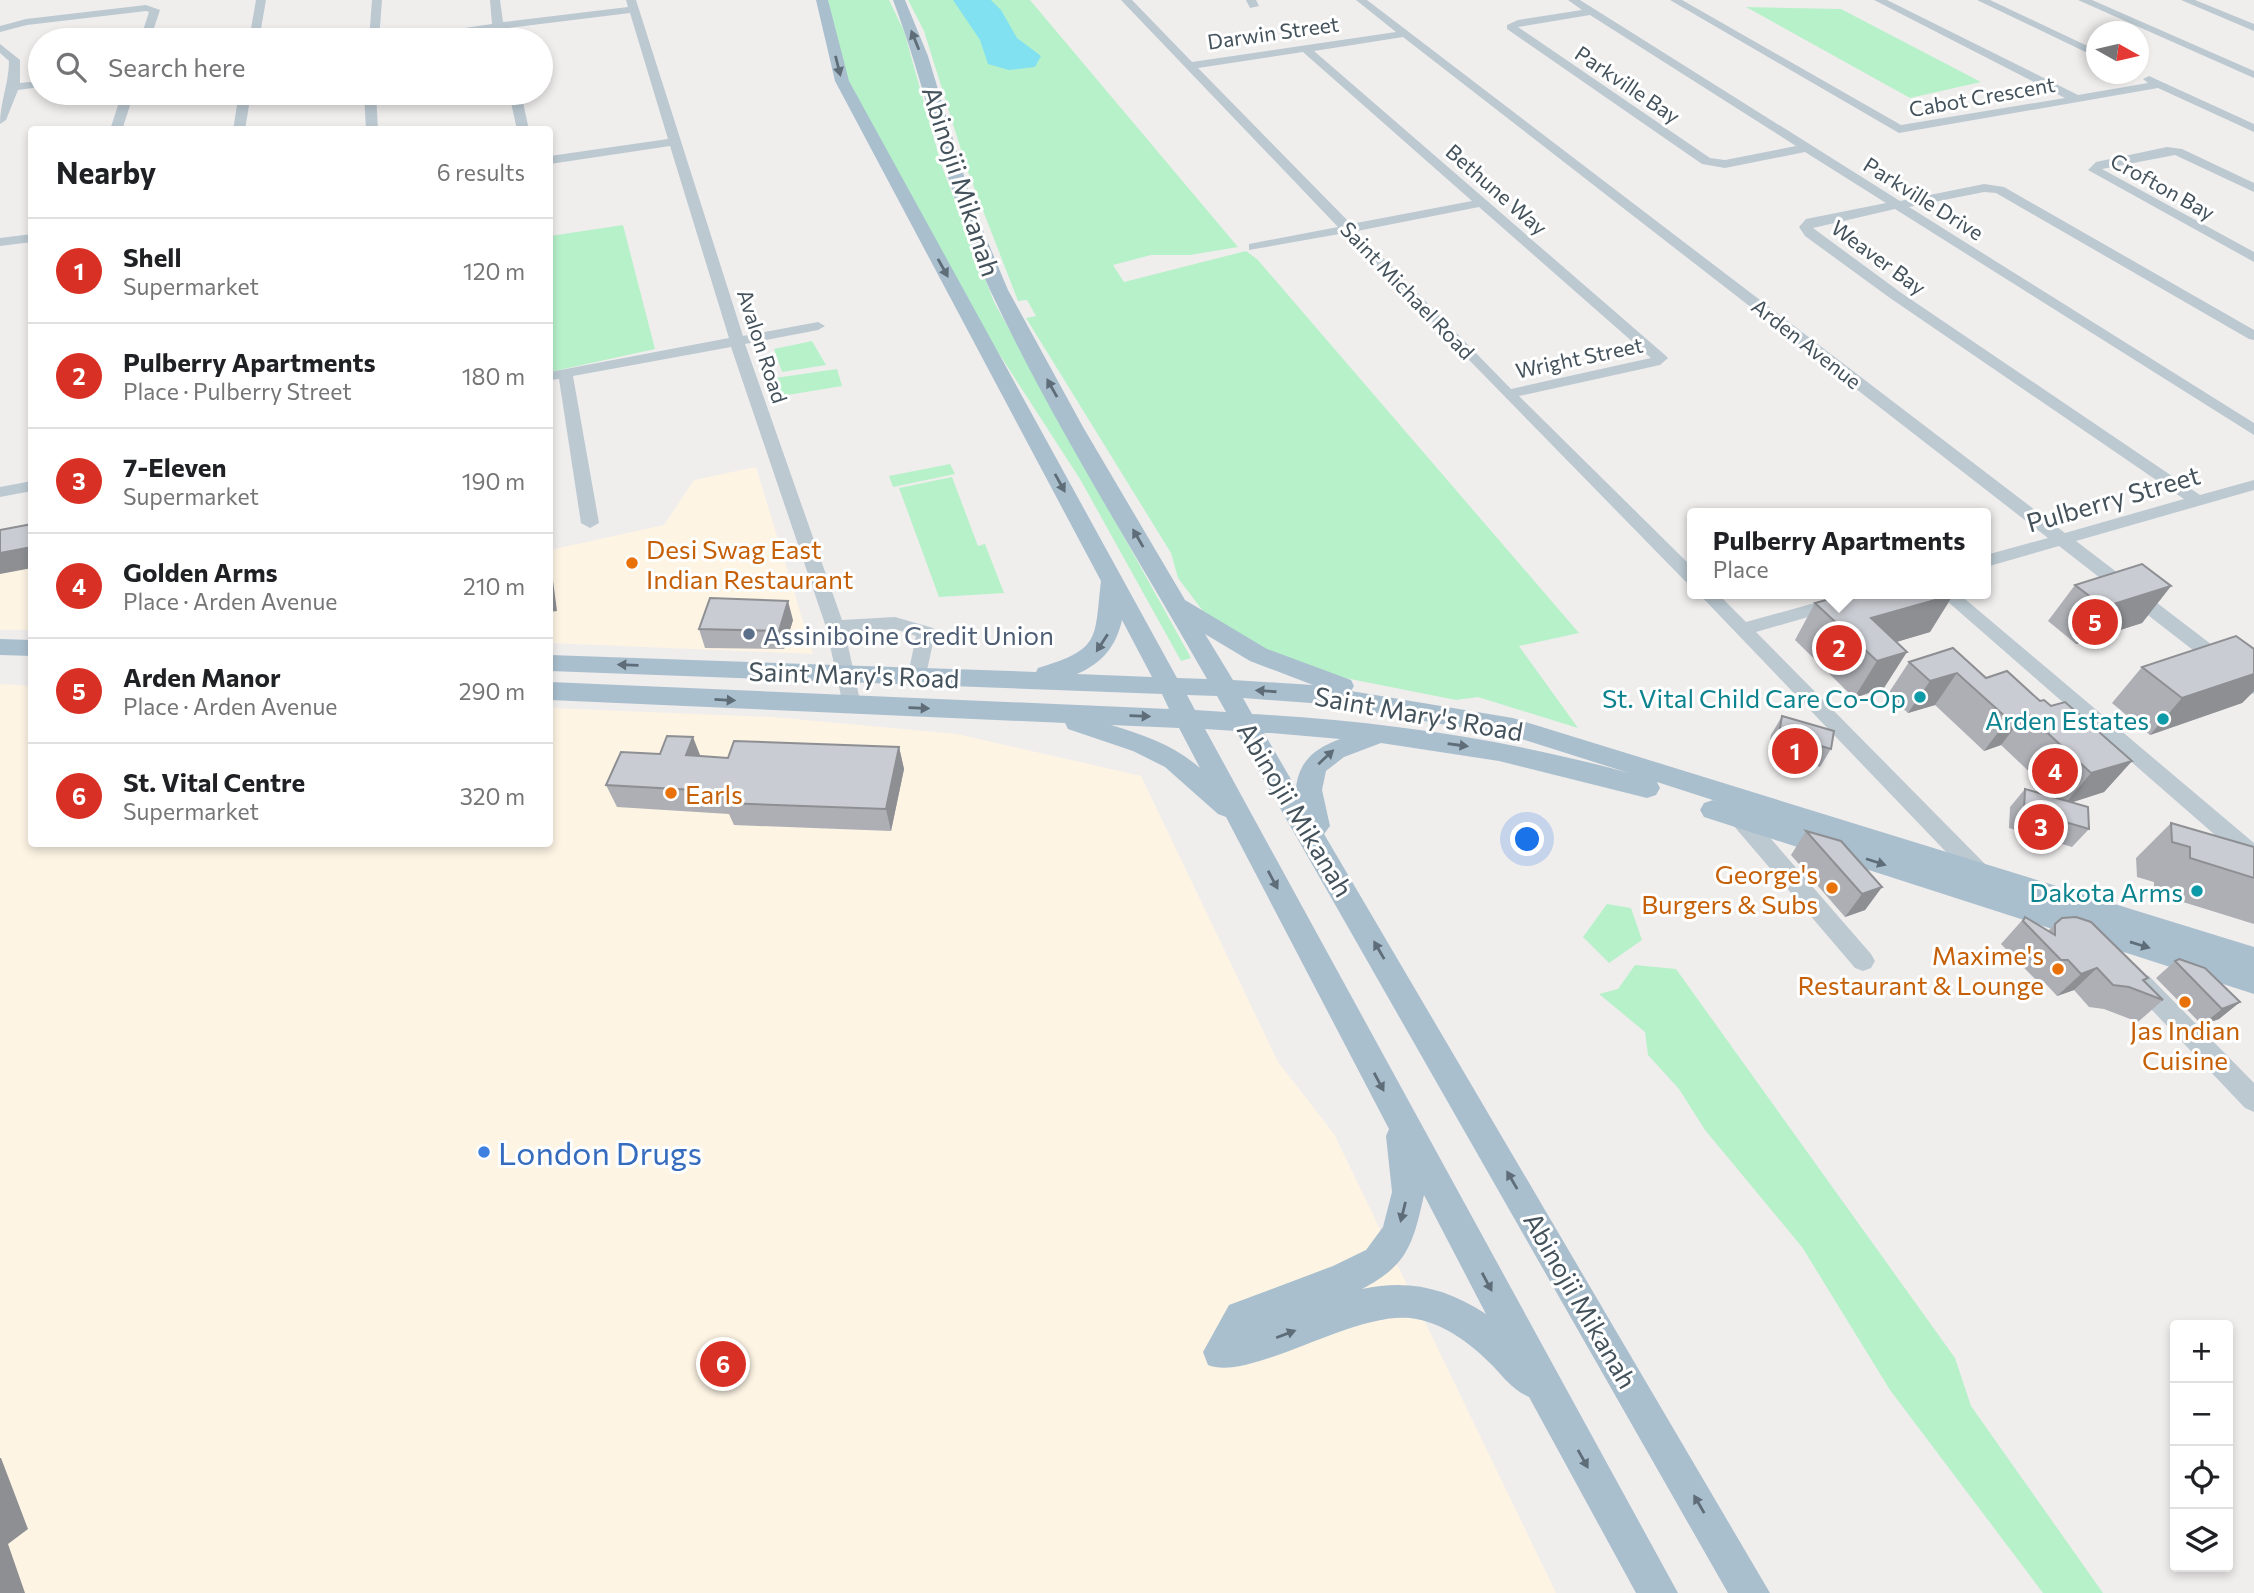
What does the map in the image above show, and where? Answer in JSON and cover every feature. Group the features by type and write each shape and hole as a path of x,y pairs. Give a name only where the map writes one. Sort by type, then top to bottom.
{"main road":[{"name":"Abinojii Mikanah","path":"822,0 842,81 1188,719 1550,1399 1658,1593"},
{"name":"Abinojii Mikanah","path":"899,0 922,56 966,209 999,290 1073,427 1224,688 1330,864 1750,1593"},
{"path":"1012,681 1078,666 1096,653 1108,635 1113,615 1111,577"},
{"path":"1172,597 1223,638 1270,662 1407,707"},
{"path":"0,647 28,648"},
{"name":"Saint Mary's Road","path":"553,663 1169,685 1324,695 1407,707 1513,727 1741,809 2085,917 2254,981"},
{"path":"0,665 28,666"},
{"name":"Saint Mary's Road","path":"553,691 1188,719 1391,735 1530,758 1741,809"},
{"path":"1047,713 1142,744 1174,760 1242,820"},
{"path":"1330,864 1308,798 1309,777 1321,760 1336,748 1391,735"},
{"name":"Saint Mary's Road","path":"2085,917 2254,959"},
{"path":"1400,1121 1408,1192 1398,1234 1378,1262 1341,1281 1241,1317 1221,1352 1252,1347 1352,1309 1398,1299 1434,1305 1482,1332 1550,1399"}],"street":[{"path":"256,28 261,0"},
{"path":"375,28 377,0"},
{"path":"495,0 498,26"},
{"name":"Saint Michael Road","path":"1126,0 1508,394 1687,573"},
{"name":"Arden Avenue","path":"1361,0 2254,687"},
{"name":"Parkville Drive","path":"1573,0 2254,430"},
{"name":"Cabot Crescent","path":"1675,0 1899,129 1925,127 2160,84"},
{"path":"1879,0 2076,99"},
{"path":"1982,0 2086,49"},
{"path":"2083,0 2254,75"},
{"path":"2186,0 2254,29"},
{"path":"482,28 632,5"},
{"name":"Avalon Road","path":"632,5 737,341 835,627 851,705"},
{"path":"0,29 26,22 146,8 155,10 149,28"},
{"name":"Parkville Bay","path":"1591,12 1518,23 1511,27 1706,161 1725,164 1807,148"},
{"name":"Darwin Street","path":"1189,66 1405,34"},
{"path":"0,47 15,60 14,87 0,120"},
{"name":"Bethune Way","path":"1304,48 1660,358 1658,361"},
{"path":"2149,79 2254,128"},
{"path":"14,87 28,85"},
{"path":"117,126 124,105"},
{"path":"240,126 243,105"},
{"path":"371,105 372,126"},
{"path":"518,105 522,126"},
{"path":"553,160 674,142"},
{"name":"Crofton Bay","path":"2254,188 2178,152 2100,165 2094,170 2254,258"},
{"name":"Weaver Bay","path":"2198,500 1895,295 1810,233 1806,227 1811,222 1984,188 1999,190 2254,336"},
{"path":"1254,247 1481,203"},
{"path":"2,246 28,238"},
{"path":"590,523 557,374 818,326"},
{"name":"Wright Street","path":"1508,394 1658,361"},
{"name":"Pulberry Street","path":"1991,560 2254,485"},
{"path":"0,492 28,487"},
{"path":"1713,599 1983,885"},
{"path":"1743,629 1850,599"},
{"path":"1954,599 2254,856"},
{"path":"835,627 862,623 918,626 926,633 918,675"},
{"path":"1741,809 1863,961"},
{"path":"2085,917 2254,1100"}],"shaded area":[{"path":"756,467 813,654 553,643 553,549 664,525 694,480"},
{"path":"28,546 28,630 0,630 0,551"},
{"path":"0,684 28,686 28,847 553,847 553,708 773,717 957,734 1141,776 1278,1062 1334,1134 1556,1593 0,1593"}],"green space":[{"path":"827,0 889,0 904,31 941,164 994,302 1191,658 1181,661 1080,479 983,329 847,81"},
{"path":"908,0 1030,0 1238,247 1190,255 1151,255 1113,265 1124,282 1246,251 1257,259 1579,633 1519,646 1578,728 1478,697 1456,700 1310,671 1212,623 1178,578 1171,553 1026,318 1036,316 1027,300 1018,301 967,169 924,31"},
{"path":"1746,7 1841,9 1981,82 1910,98"},
{"path":"623,225 655,349 553,371 553,236"},
{"path":"812,341 826,365 782,372 774,349"},
{"path":"837,369 842,386 782,396 775,378"},
{"path":"950,464 955,474 893,487 889,476"},
{"path":"952,477 978,546 985,544 1004,593 939,597 899,488"},
{"path":"1607,904 1631,908 1642,940 1609,963 1583,937"},
{"path":"1635,965 1676,969 1955,1358 1971,1406 2103,1593 2043,1593 1890,1390 1802,1247 1705,1130 1679,1089 1648,1055 1645,1032 1599,994 1618,989"}],"water":[{"path":"953,0 991,0 1001,10 1017,38 1041,56 1035,67 1009,70 988,64 980,40"}],"building":[{"path":"28,525 28,548 0,553 0,530"},
{"path":"2142,564 2171,586 2104,607 2075,585"},
{"path":"710,598 788,601 779,631 699,629"},
{"path":"1830,599 1939,599 1871,618 1907,652 1877,661 1815,603"},
{"path":"2236,636 2254,649 2254,674 2182,698 2142,667"},
{"path":"1953,648 1986,678 2007,671 2040,701 2044,700 2051,706 2065,702 2132,761 2091,773 2026,713 2008,719 1957,673 1930,681 1909,662"},
{"path":"1782,716 1834,731 1831,749 1779,734"},
{"path":"667,736 693,737 686,755 728,758 734,741 899,747 886,809 725,803 729,792 606,785 621,752 660,754"},
{"path":"2025,789 2088,807 2089,829 2024,810"},
{"path":"2171,823 2254,847 2254,878 2190,858 2190,847 2172,842"},
{"path":"1806,831 1841,841 1882,887 1862,894"},
{"path":"2025,917 2055,935 2055,924 2062,918 2076,917 2091,922 2148,978 2143,980 2163,1000 2129,987 2113,985 2097,968 2081,974 2068,960 2061,960 2023,921"},
{"path":"2179,959 2205,968 2240,1002 2222,1009 2175,961"}],"place":[{"name":"Desi Swag East Indian Restaurant","path":"632,563"},
{"name":"Arden Manor","path":"2095,622"},
{"name":"Assiniboine Credit Union","path":"749,634"},
{"name":"Pulberry Apartments","path":"1839,648"},
{"name":"St. Vital Child Care Co-Op","path":"1920,697"},
{"name":"Arden Estates","path":"2163,719"},
{"name":"Shell","path":"1795,751"},
{"name":"Golden Arms","path":"2055,771"},
{"name":"Earls","path":"671,793"},
{"name":"7-Eleven","path":"2041,827"},
{"name":"George's Burgers & Subs","path":"1832,888"},
{"name":"Dakota Arms","path":"2197,891"},
{"name":"Maxime's Restaurant & Lounge","path":"2058,969"},
{"name":"Jas Indian Cuisine","path":"2185,1002"},
{"name":"London Drugs","path":"484,1152"},
{"name":"St. Vital Centre","path":"723,1364"}]}
